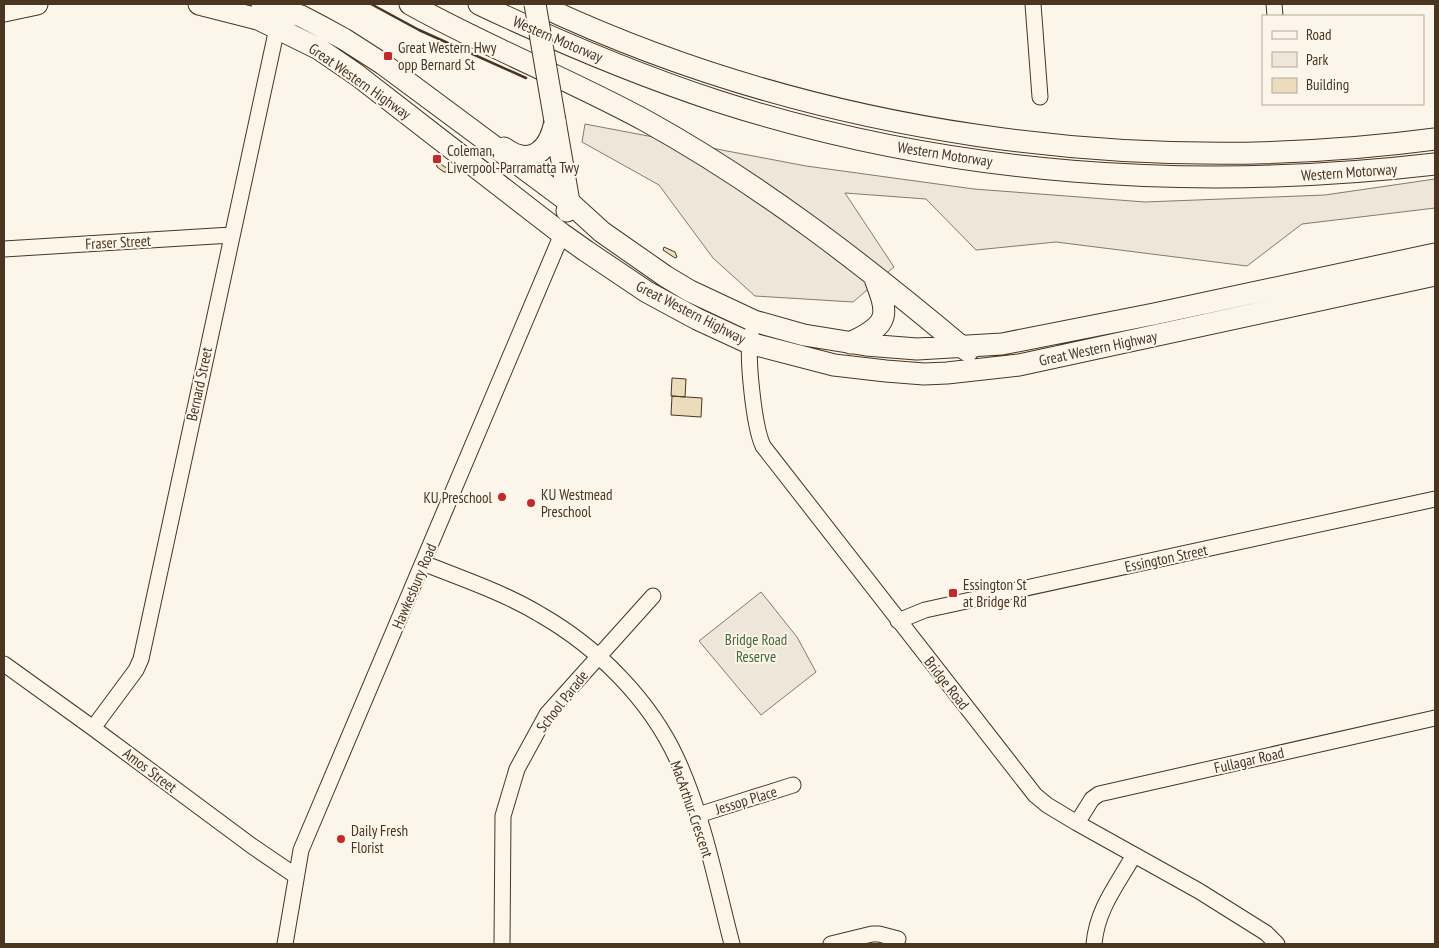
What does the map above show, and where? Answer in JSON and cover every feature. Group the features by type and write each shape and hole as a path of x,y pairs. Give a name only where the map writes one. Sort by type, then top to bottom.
{"highway":[{"path":"4,11 37,4"},
{"name":"Great Western Highway","path":"200,4 258,19 319,49 357,75 562,234 647,292 697,319 749,343 834,365 924,374 1019,365 1435,275"},
{"name":"Great Western Highway","path":"262,4 301,16 344,39 383,64 569,202 602,232 665,276 690,291 754,321 804,335 850,343 920,349 1002,344 1435,254"},
{"path":"410,4 594,93 701,153 816,230 962,347 981,355 997,357 1069,355"},
{"name":"Western Motorway","path":"479,4 577,49 718,101 802,125 935,154 1064,171 1195,178 1322,175 1435,164"},
{"path":"536,4 569,202 562,234"},
{"name":"Western Motorway","path":"536,4 657,53 774,91 877,117 994,138 1087,148 1190,154 1300,152 1435,139"},
{"path":"468,128 488,135 511,153 522,157 533,155 541,150 551,135 555,121"},
{"path":"850,343 868,334 880,324 884,303 874,276"}],"street":[{"path":"1033,4 1040,97"},
{"name":"Bernard Street","path":"93,728 136,670 140,659 277,28"},
{"name":"Hawkesbury Road","path":"285,944 302,850 562,234"},
{"name":"Fraser Street","path":"4,249 231,235"},
{"path":"1299,283 1304,303"},
{"name":"Bridge Road","path":"754,321 749,343 757,430 763,446 1035,795 1076,823 1199,891 1250,922 1266,933 1277,944"},
{"name":"Essington Street","path":"898,621 925,610 1435,499"},
{"name":"MacArthur Crescent","path":"423,563 513,600 541,614 573,635 598,656 626,685 660,728 676,758 698,815 732,944"},
{"name":"School Parade","path":"502,944 504,811 522,757 540,724 556,703 653,596"},
{"name":"Amos Street","path":"4,664 252,846 296,876"},
{"name":"Fullagar Road","path":"1076,823 1092,799 1100,794 1435,718"},
{"name":"Jessop Place","path":"698,815 793,785"},
{"path":"1094,944 1099,916 1134,855"},
{"path":"831,944 872,934 898,939"}],"green space":[{"path":"585,124 806,166 974,189 1145,202 1325,195 1435,179 1435,208 1302,224 1247,266 1056,242 976,250 926,199 845,193 894,267 853,302 755,296 713,258 659,185 582,142"},
{"name":"Bridge Road Reserve","path":"761,592 797,637 816,672 761,715 699,641"}],"building":[{"path":"436,161 449,170 449,172 444,172 437,167"},
{"path":"664,247 675,252 677,257 675,258 663,250"},
{"path":"672,378 686,379 685,397 671,396"},
{"path":"672,396 702,398 701,417 671,415"}],"wall":[{"path":"371,4 419,30 526,78"}],"place":[{"name":"Great Western Hwy opp Bernard St","path":"388,56"},
{"name":"Coleman, Liverpool-Parramatta Twy","path":"437,159"},
{"name":"KU Preschool","path":"502,497"},
{"name":"KU Westmead Preschool","path":"531,503"},
{"name":"Essington St at Bridge Rd","path":"953,593"},
{"name":"Daily Fresh Florist","path":"341,839"}]}
